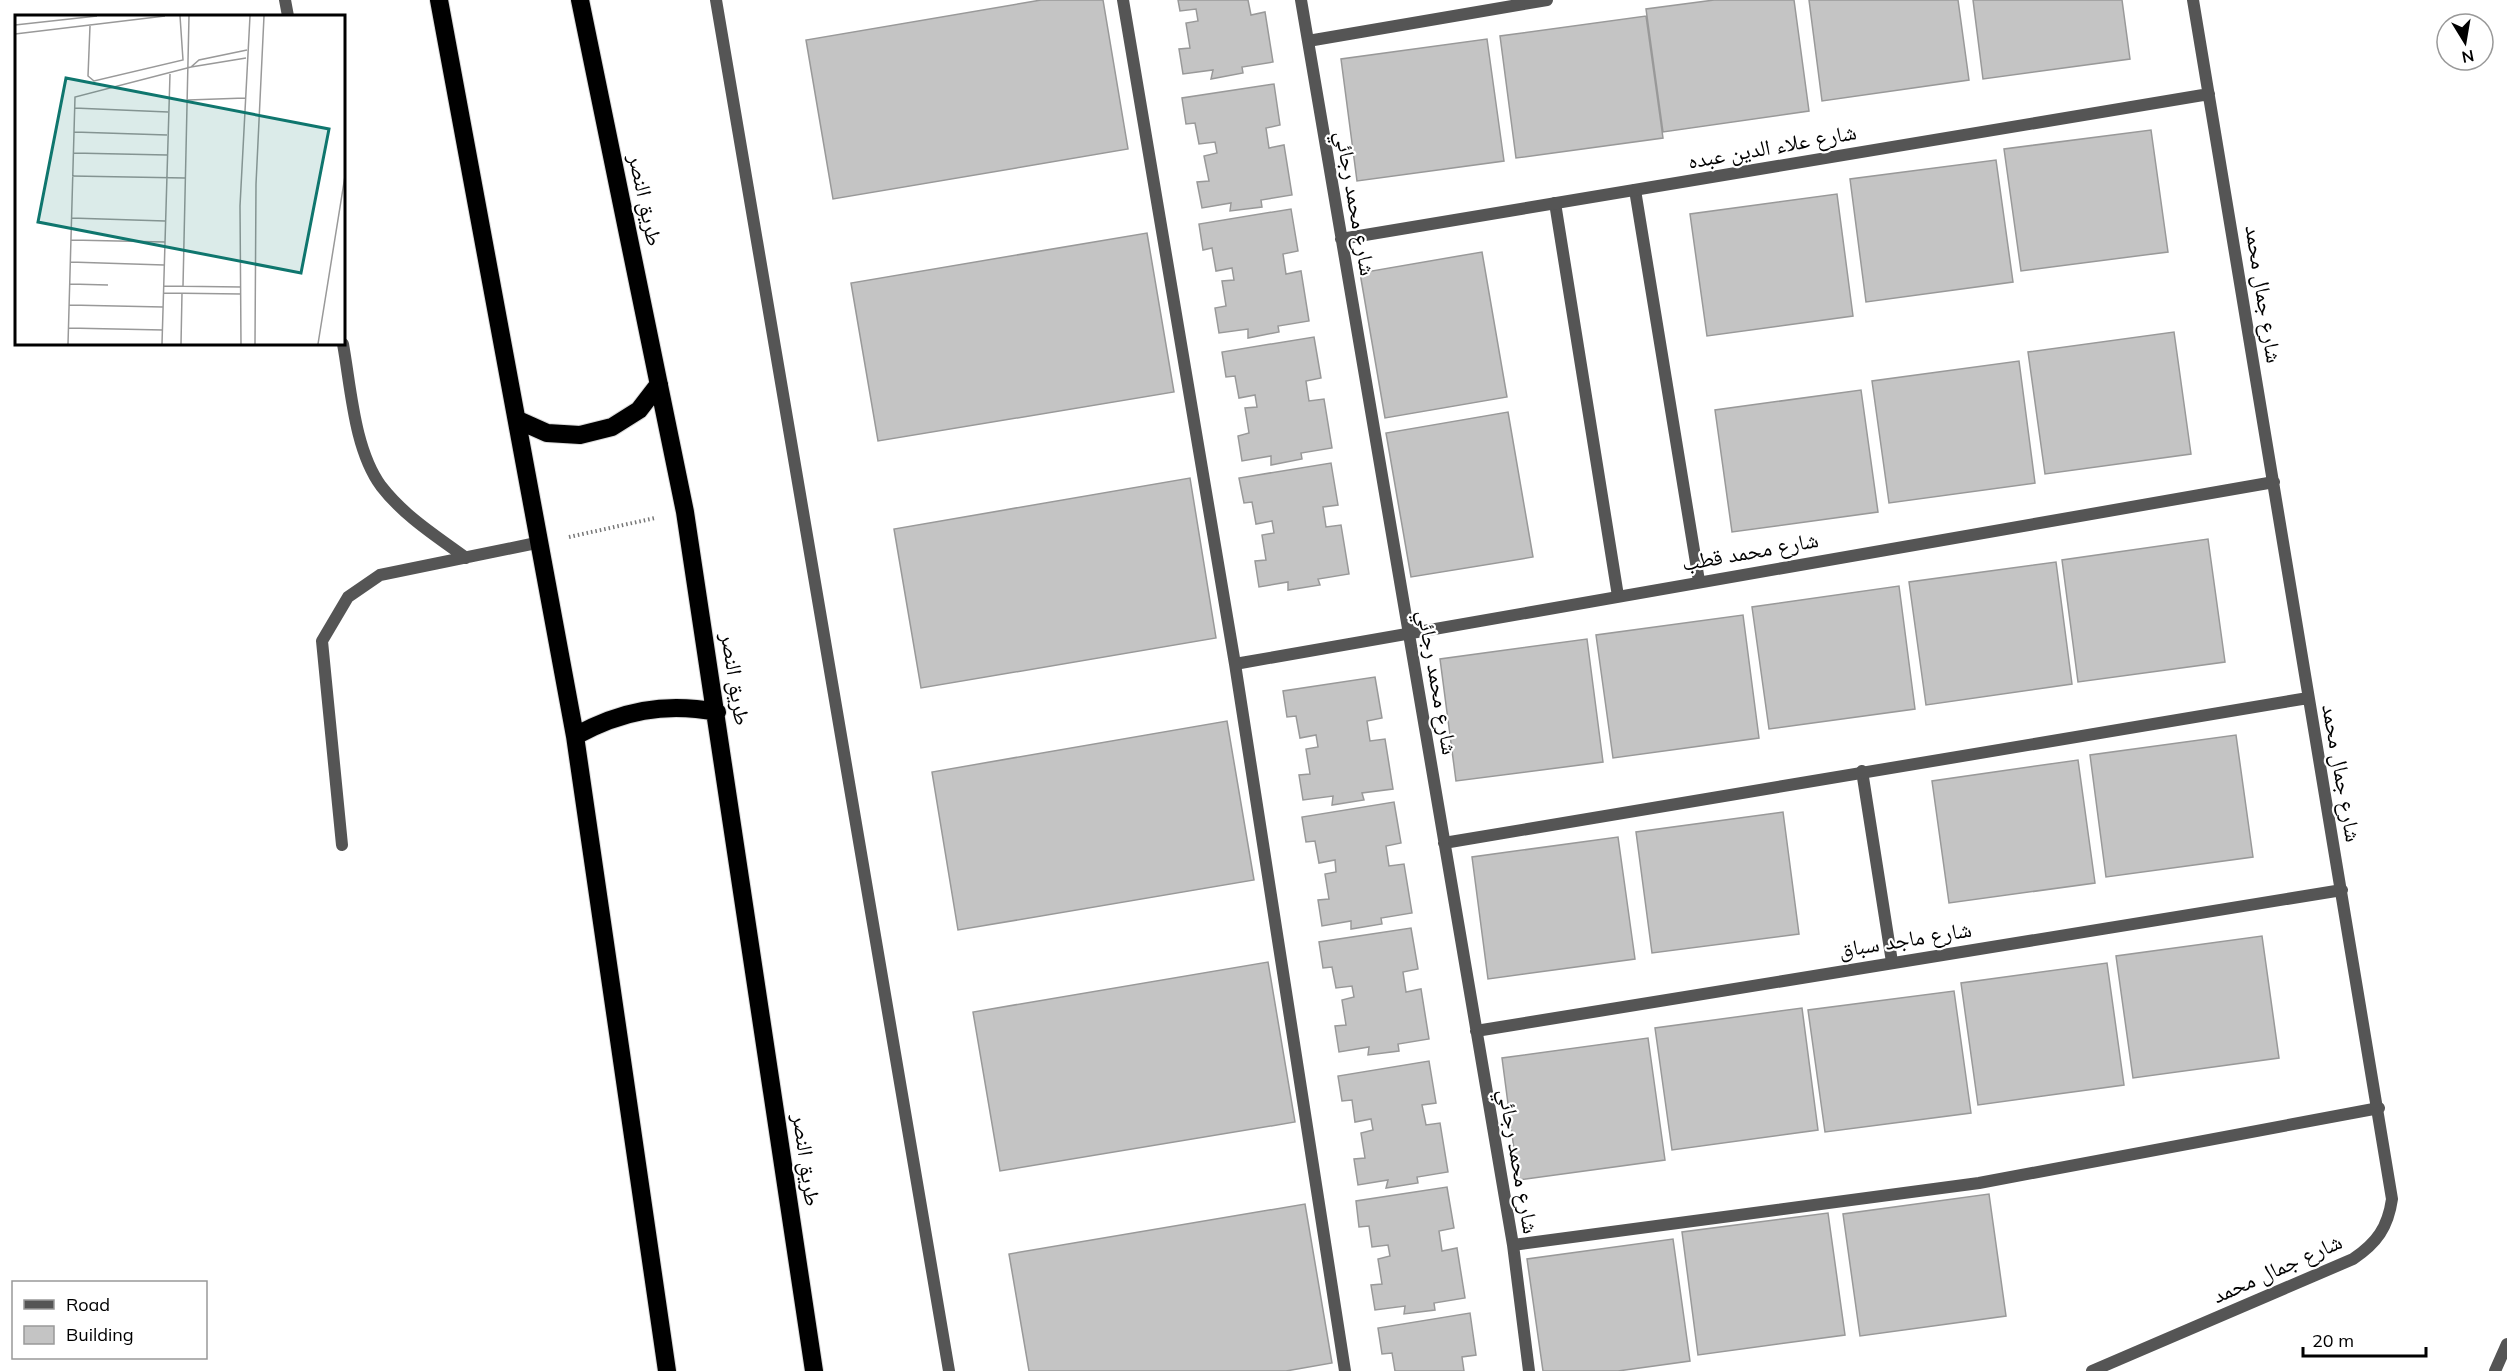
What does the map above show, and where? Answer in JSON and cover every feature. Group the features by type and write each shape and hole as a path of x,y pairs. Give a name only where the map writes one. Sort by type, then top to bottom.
{"highway":[{"path":"439,0 575,736 667,1371"},
{"name":"طريق النصر","path":"580,0 685,512 717,712 814,1371"},
{"path":"518,420 547,433 580,435 612,427 639,410 659,384"},
{"path":"575,736 619,715 644,709 693,707 717,712"}],"street":[{"path":"285,0 288,15"},
{"path":"717,0 950,1371"},
{"path":"1123,0 1235,664 1345,1371"},
{"name":"شارع محمد رجائي","path":"1301,0 1512,1245 1529,1371"},
{"path":"1308,41 1547,0"},
{"name":"شارع جمال محمد","path":"2092,1371 2353,1259 2368,1249 2385,1226 2392,1199 2379,1108 2308,698 2193,0"},
{"name":"شارع علاء الدين عبده","path":"1341,238 2209,94"},
{"path":"1635,190 1699,581"},
{"path":"1555,203 1617,596"},
{"path":"343,345 360,440 381,485 415,521 466,558"},
{"name":"شارع محمد قطب","path":"1235,664 2274,482"},
{"path":"342,845 322,641 348,597 380,575 541,543"},
{"path":"1444,843 1862,771 2308,698"},
{"path":"1862,771 1892,962"},
{"name":"شارع ماجد سباق","path":"1476,1031 2342,890"},
{"path":"1512,1245 1978,1183 2379,1108"},
{"path":"2495,1371 2507,1344"}],"path":[{"path":"541,543 685,512"}],"building":[{"path":"1041,0 1103,0 1128,149 833,199 806,40"},
{"path":"1178,0 1248,0 1251,15 1265,12 1273,62 1242,67 1243,73 1211,79 1213,70 1183,74 1179,49 1190,48 1186,23 1198,21 1196,9 1180,11"},
{"path":"1714,0 1794,0 1809,111 1663,132 1646,9"},
{"path":"1809,0 1958,0 1969,80 1822,101"},
{"path":"1973,0 2122,0 2130,59 1983,79"},
{"path":"1646,16 1663,138 1516,158 1500,36"},
{"path":"1487,39 1504,161 1357,181 1341,59"},
{"path":"1274,84 1280,125 1266,128 1269,148 1284,145 1292,195 1261,200 1262,207 1230,211 1231,203 1202,208 1197,182 1209,181 1204,156 1217,153 1215,142 1199,144 1195,123 1186,124 1182,98"},
{"path":"2151,130 2168,252 2021,271 2004,149"},
{"path":"1996,160 2013,282 1866,302 1850,179"},
{"path":"1837,194 1853,316 1707,336 1690,214"},
{"path":"1291,209 1298,251 1283,254 1286,274 1301,271 1309,321 1278,326 1279,332 1248,338 1248,329 1219,333 1215,308 1226,306 1222,281 1234,280 1232,268 1216,271 1212,248 1203,250 1199,224"},
{"path":"1147,233 1174,392 878,441 851,283"},
{"path":"1482,252 1507,397 1385,418 1360,273"},
{"path":"2174,332 2191,454 2045,474 2028,352"},
{"path":"1314,337 1321,378 1306,381 1309,401 1324,399 1332,448 1301,453 1302,459 1271,465 1271,456 1242,461 1238,436 1249,433 1245,408 1257,407 1255,395 1239,398 1235,376 1226,377 1222,352"},
{"path":"2019,361 2035,483 1889,503 1872,381"},
{"path":"1861,390 1878,512 1732,532 1715,410"},
{"path":"1508,412 1533,557 1411,577 1386,433"},
{"path":"1331,463 1338,505 1323,507 1326,527 1341,525 1349,574 1318,579 1320,585 1288,590 1288,582 1259,587 1255,561 1266,560 1262,535 1274,533 1272,521 1256,524 1252,502 1244,503 1239,478"},
{"path":"1190,478 1216,638 921,688 894,529"},
{"path":"2208,539 2225,662 2078,682 2062,560"},
{"path":"2056,562 2072,684 1926,705 1909,582"},
{"path":"1899,586 1915,709 1769,729 1752,607"},
{"path":"1743,615 1759,738 1613,758 1596,635"},
{"path":"1587,639 1603,762 1456,781 1440,659"},
{"path":"1375,677 1382,718 1367,721 1370,741 1385,739 1393,789 1362,793 1364,800 1332,805 1333,796 1303,800 1299,775 1310,774 1306,749 1318,747 1316,735 1300,738 1296,716 1287,717 1283,691"},
{"path":"1227,721 1254,880 958,930 932,772"},
{"path":"2236,735 2253,857 2106,877 2090,755"},
{"path":"2078,760 2095,883 1949,903 1932,781"},
{"path":"1394,802 1401,843 1386,846 1389,866 1404,864 1412,913 1381,918 1382,924 1351,929 1351,921 1322,926 1318,900 1329,899 1325,874 1336,872 1335,860 1319,863 1315,841 1306,842 1302,817"},
{"path":"1783,812 1799,934 1652,953 1636,832"},
{"path":"1618,837 1635,959 1488,979 1472,857"},
{"path":"1411,928 1418,969 1403,972 1406,992 1421,989 1429,1039 1398,1044 1399,1051 1368,1055 1369,1047 1339,1052 1335,1026 1346,1025 1342,1000 1354,997 1352,986 1336,988 1332,967 1323,968 1319,942"},
{"path":"2262,936 2279,1058 2133,1078 2116,956"},
{"path":"1268,962 1295,1122 1000,1171 973,1012"},
{"path":"2107,963 2124,1085 1978,1105 1961,983"},
{"path":"1954,991 1971,1113 1825,1132 1808,1010"},
{"path":"1802,1008 1818,1130 1672,1150 1655,1028"},
{"path":"1648,1038 1665,1160 1518,1180 1502,1058"},
{"path":"1429,1061 1436,1103 1422,1105 1426,1125 1440,1123 1448,1172 1417,1177 1418,1183 1386,1188 1388,1180 1358,1185 1354,1159 1365,1158 1361,1133 1373,1130 1371,1119 1355,1122 1352,1100 1342,1101 1338,1076"},
{"path":"1447,1187 1454,1228 1439,1231 1442,1251 1457,1248 1465,1298 1434,1303 1435,1310 1404,1314 1405,1306 1375,1310 1371,1285 1382,1284 1378,1259 1390,1256 1388,1245 1372,1247 1369,1226 1359,1227 1356,1201"},
{"path":"1989,1194 2006,1316 1860,1336 1843,1214"},
{"path":"1305,1204 1332,1363 1286,1371 1029,1371 1009,1254"},
{"path":"1828,1213 1845,1335 1698,1355 1682,1232"},
{"path":"1673,1239 1690,1361 1618,1371 1543,1371 1527,1259"},
{"path":"1470,1313 1476,1355 1462,1357 1464,1371 1395,1371 1392,1353 1382,1354 1378,1328"}]}
